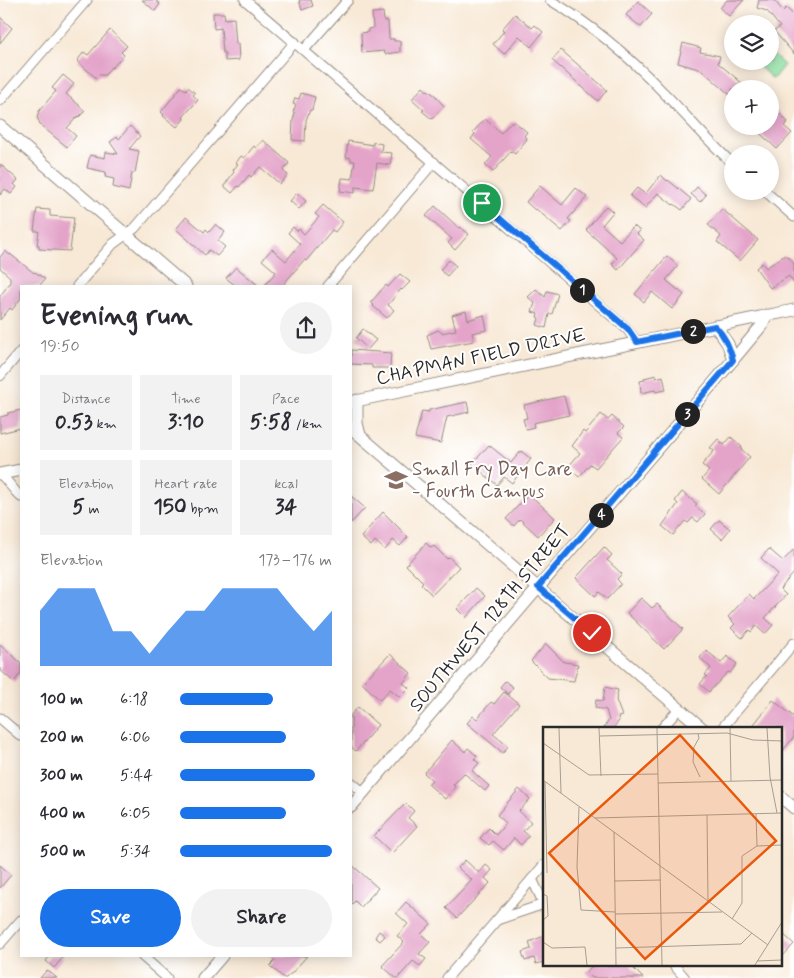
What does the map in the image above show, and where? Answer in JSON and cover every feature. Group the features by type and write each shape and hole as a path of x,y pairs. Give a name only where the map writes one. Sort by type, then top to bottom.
{"street":[{"path":"0,102 87,0"},
{"path":"245,0 628,329 637,342"},
{"path":"304,50 348,0"},
{"path":"550,0 576,17 630,60 662,90 724,155"},
{"path":"78,285 113,244 135,228 295,42"},
{"path":"0,126 185,285"},
{"path":"329,285 434,162"},
{"path":"774,200 794,217"},
{"name":"CHAPMAN FIELD DRIVE","path":"354,401 794,310"},
{"name":"SOUTHWEST 128TH STREET","path":"352,806 733,360 762,324 766,315"},
{"path":"715,326 728,344 733,360"},
{"path":"0,376 20,352"},
{"path":"354,401 357,423 356,431 701,727"},
{"path":"20,470 1,474 20,496"},
{"path":"723,727 794,643"},
{"path":"663,727 679,709"},
{"path":"0,718 20,735"},
{"path":"352,783 364,793"},
{"path":"782,798 794,808"},
{"path":"447,978 543,866"},
{"path":"532,879 543,902"},
{"path":"496,920 543,904"},
{"path":"0,944 20,921"},
{"path":"143,957 168,978"},
{"path":"203,978 221,957"},
{"path":"675,966 685,978"}],"green space":[{"path":"779,60 784,65 773,79 763,70 779,70"}],"building":[{"path":"142,0 155,0 160,4 155,11"},
{"path":"299,0 311,0 313,6 302,10"},
{"path":"727,0 744,0 730,15 720,8"},
{"path":"759,0 774,0 783,11 786,8 794,15 794,54 779,37 779,15 770,15 767,11 757,8"},
{"path":"638,1 652,14 641,27 626,15"},
{"path":"383,12 384,21 388,21 389,39 400,41 400,52 385,54 384,51 362,53 361,33 368,32 368,29 373,28 372,13"},
{"path":"213,13 224,13 225,19 234,18 239,60 225,61 221,28 214,29"},
{"path":"515,14 532,28 535,25 543,32 531,47 519,36 504,54 493,44 504,31 502,29"},
{"path":"0,17 12,28 0,43"},
{"path":"110,30 127,46 121,52 124,55 112,68 105,75 99,75 96,78 77,61 84,52 88,55"},
{"path":"683,43 701,48 700,52 720,56 718,63 724,70 738,80 724,80 724,90 702,70 678,63"},
{"path":"561,50 607,90 598,101 552,60"},
{"path":"63,75 74,84 66,94 85,111 67,128 76,136 67,147 39,124 37,118 39,111 56,91 52,88"},
{"path":"181,87 186,90 188,87 195,93 193,95 198,100 177,127 163,116 161,112"},
{"path":"423,87 437,97 444,106 432,119 412,99"},
{"path":"301,93 315,97 312,110 310,110 306,120 305,141 292,140 295,113 293,112 296,105 293,104 295,98 299,99"},
{"path":"779,113 788,122 784,126 792,133 779,147 779,145 773,145 762,135 779,135"},
{"path":"485,119 501,133 511,122 515,122 527,132 524,136 527,139 515,154 511,151 493,172 485,165 492,157 471,139 475,134 473,132"},
{"path":"130,126 140,136 129,149 139,151 129,191 113,187 114,179 105,177 106,172 87,168 90,155 105,158 106,152 118,154 110,142 117,137 119,139"},
{"path":"263,140 289,163 283,171 288,175 280,184 260,167 251,177 249,175 232,193 224,186 234,172 233,170 238,164 236,163 241,156 244,158 254,146 256,148"},
{"path":"348,141 373,145 373,142 382,144 381,152 392,153 390,165 377,163 373,189 355,187 355,193 340,191 342,178 352,179 355,161 351,161 351,158 346,157"},
{"path":"0,164 18,180 14,184 17,187 11,194 5,189 0,195"},
{"path":"661,175 691,199 682,210 658,193 645,208 630,196 637,188 645,194"},
{"path":"540,186 562,205 576,188 587,197 568,219 571,221 562,231 526,202"},
{"path":"697,187 706,195 700,202 691,194"},
{"path":"297,193 306,201 299,209 290,201"},
{"path":"323,205 343,222 335,232 332,230 283,285 265,285 276,272 262,260 272,249 286,261 300,244 288,233 293,227 297,231 299,229 304,234 319,217 315,214"},
{"path":"435,206 459,228 469,234 455,250 448,243 452,239 426,216"},
{"path":"606,206 613,212 602,225 620,241 634,226 640,231 637,234 644,240 618,270 612,264 617,258 586,230"},
{"path":"37,209 50,210 50,216 74,218 70,251 39,249 39,245 37,245 39,231 34,231"},
{"path":"722,209 758,240 740,261 717,242 721,236 708,225"},
{"path":"186,217 204,232 206,229 209,232 216,224 225,232 218,241 225,247 217,256 209,250 205,255 176,229"},
{"path":"5,251 45,279 40,285 20,285 20,299 12,310 10,308 0,320 0,296 10,283 10,277 0,268 0,257"},
{"path":"785,255 794,264 794,284 789,276 770,288 756,268 762,263 766,268"},
{"path":"667,256 678,266 666,280 684,295 672,309 652,292 644,302 635,294"},
{"path":"449,260 456,266 447,276 440,270"},
{"path":"236,267 258,285 235,285 226,278"},
{"path":"400,274 410,282 401,289 388,305 394,310 387,318 371,302 386,285 388,287"},
{"path":"536,289 545,297 547,291 558,294 552,314 549,314 546,328 537,325 538,314 532,312 535,303 528,297"},
{"path":"466,311 468,320 484,315 487,330 472,333 474,341 431,349 427,335 438,330 442,333 456,330 452,315"},
{"path":"363,329 376,340 368,349 356,338"},
{"path":"352,350 391,353 390,368 372,368 372,365 352,364"},
{"path":"656,375 656,378 663,376 666,390 641,393 640,381"},
{"path":"564,396 569,415 533,423 534,427 526,429 523,419 527,418 524,405"},
{"path":"467,402 469,412 447,417 441,443 415,438 422,411 429,412 429,410"},
{"path":"20,410 20,428 0,433 0,417 8,415 8,413"},
{"path":"601,414 608,420 612,416 624,427 618,433 623,437 596,468 590,464 579,477 568,467 580,453 572,446 583,431 585,433"},
{"path":"731,437 750,457 719,494 702,479 709,471 702,465 714,451 710,448 718,439 724,445"},
{"path":"489,445 511,463 521,451 531,459 512,483 504,477 497,485 472,464"},
{"path":"682,492 697,504 695,506 705,514 698,522 693,518 688,523 685,521 673,535 662,526 678,504 675,501"},
{"path":"529,494 555,518 538,536 520,519 514,526 506,519"},
{"path":"352,497 365,508 352,522"},
{"path":"383,512 408,537 400,546 393,540 385,550 375,541 371,546 361,537"},
{"path":"719,520 730,529 722,539 711,529"},
{"path":"426,543 431,548 434,546 447,559 449,557 459,567 432,595 421,584 423,582 406,565"},
{"path":"604,547 612,555 607,560 622,574 617,579 621,584 607,599 599,592 595,596 576,578"},
{"path":"769,549 783,561 794,549 794,573 780,589 786,595 765,618 773,625 765,634 756,626 751,632 749,630 742,638 731,628 735,624 728,617 749,594 754,599 778,574 761,558"},
{"path":"476,588 485,596 466,618 457,609"},
{"path":"641,598 652,608 657,604 683,629 664,649 627,613"},
{"path":"0,644 20,662 20,674 14,682 0,670"},
{"path":"546,644 564,662 578,664 574,681 548,678 531,661"},
{"path":"706,650 721,663 727,656 737,664 709,692 700,684 711,668 700,658"},
{"path":"390,654 411,673 403,683 409,688 400,697 390,689 380,700 362,683"},
{"path":"505,681 513,687 508,694 500,687"},
{"path":"605,687 618,690 616,700 622,716 618,717 619,721 614,727 604,727 609,720 606,710 595,708 596,700 603,701"},
{"path":"504,692 519,704 493,734 508,746 503,753 467,723 473,716 477,719 491,702 494,704"},
{"path":"773,700 794,717 794,737 782,752 782,727 752,727"},
{"path":"358,707 378,725 356,751 352,748 352,714"},
{"path":"452,740 465,752 468,748 477,756 474,759 479,763 472,771 489,786 485,791 464,773 453,785 455,787 445,799 428,784 432,780 424,773"},
{"path":"519,789 530,799 519,811 531,822 523,831 529,836 521,845 514,838 504,850 493,841 489,845 480,838 489,828 496,835 506,823 497,815"},
{"path":"406,803 414,811 408,818 417,826 392,853 374,836"},
{"path":"465,860 479,873 486,865 492,870 485,878 490,883 457,918 446,908 472,880 458,868"},
{"path":"0,865 11,875 0,888"},
{"path":"352,865 378,888 361,907 355,901 352,904"},
{"path":"406,902 431,924 421,934 430,942 419,954 426,959 420,966 413,961 396,978 382,966 404,942 397,936 408,924 396,913"},
{"path":"379,931 385,936 380,941 375,937"},
{"path":"782,933 794,944 782,957"},
{"path":"543,936 543,962 536,964 534,958 525,961 522,952 531,949 529,942"},
{"path":"49,957 63,957 54,968 46,961"},
{"path":"271,957 306,957 286,978 270,966 275,961"},
{"path":"592,966 631,966 643,978 592,978 586,972"},
{"path":"47,970 57,978 40,978"}],"place":[{"name":"Small Fry Day Care - Fourth Campus","path":"396,480"}],"route":[{"path":"482,203 628,329 637,342 715,326 728,344 733,360 538,587 592,633"}]}
